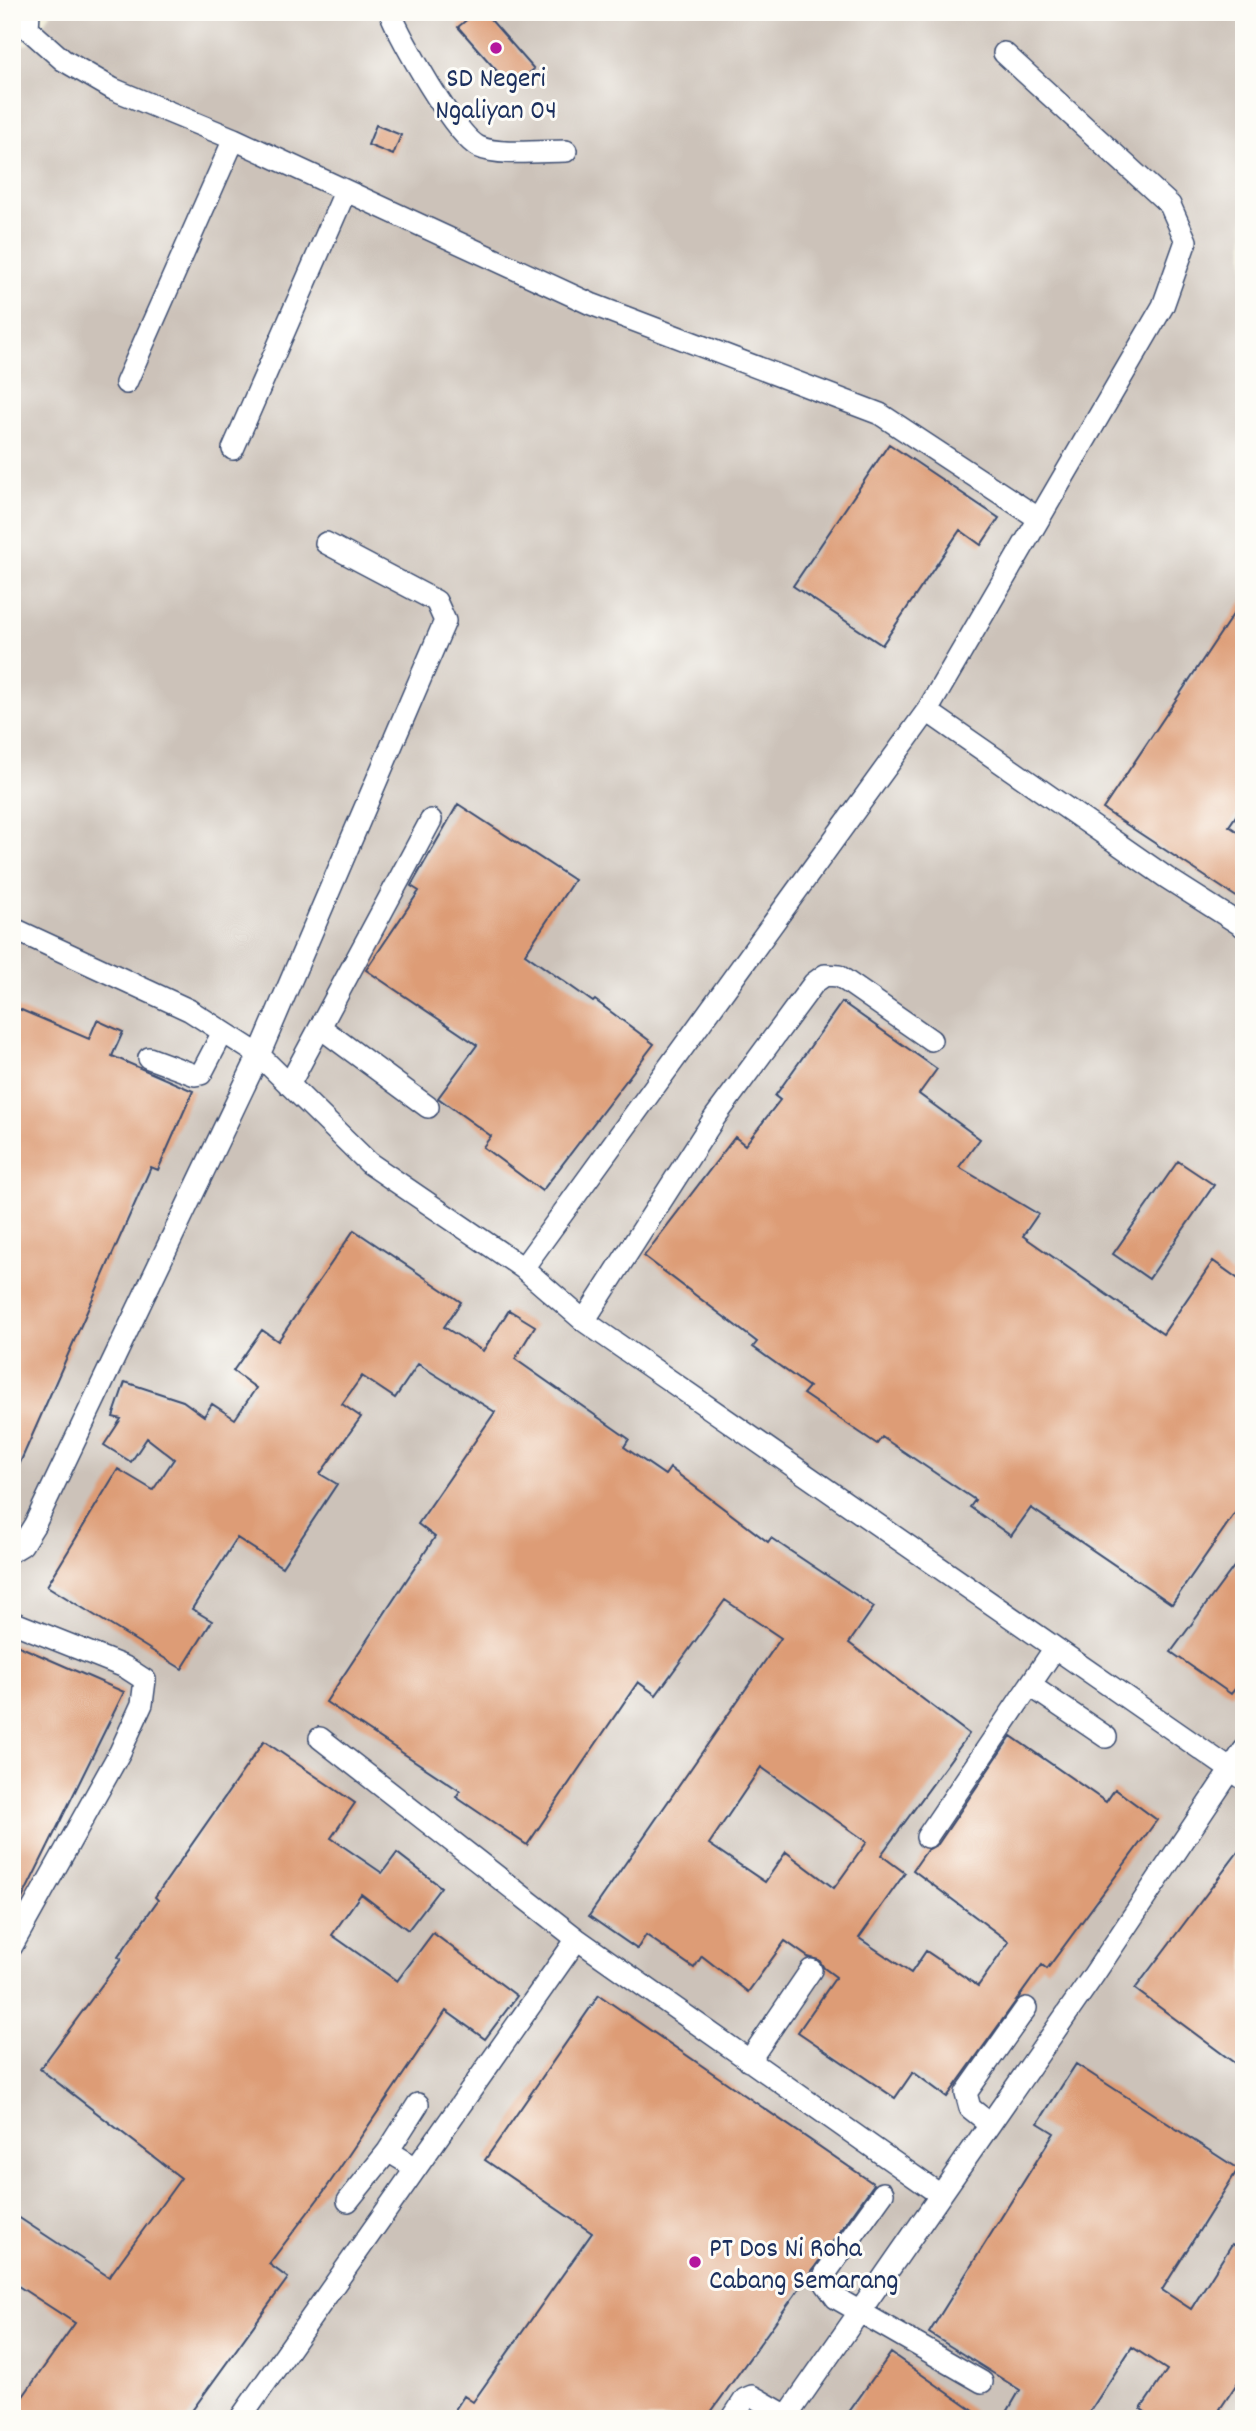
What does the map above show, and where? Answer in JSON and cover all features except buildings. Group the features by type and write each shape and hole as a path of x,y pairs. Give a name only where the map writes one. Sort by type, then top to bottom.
{"street":[{"path":"390,12 437,96 463,135 479,147 494,150 566,151"},
{"path":"23,27 62,60 113,89 234,139 591,304 880,414 1038,518"},
{"path":"523,1268 927,711 1163,306 1186,241 1170,205 1004,53"},
{"path":"127,383 234,139"},
{"path":"233,449 345,192"},
{"path":"12,1551 22,1545 35,1524 258,1055 445,621 436,601 326,543"},
{"path":"927,711 1167,878 1244,928"},
{"path":"289,1085 431,820"},
{"path":"12,928 189,1010 258,1055 369,1163 523,1268 584,1321 1237,1774"},
{"path":"584,1321 715,1117 814,983 825,975 839,976 931,1040"},
{"path":"321,1028 428,1107"},
{"path":"149,1058 195,1075 201,1074 223,1032"},
{"path":"12,1622 125,1667 145,1680 145,1692 114,1762 12,1946"},
{"path":"927,1838 1055,1648"},
{"path":"1031,1686 1106,1737"},
{"path":"320,1738 578,1939 939,2194"},
{"path":"732,2419 745,2399 752,2396 786,2417 939,2194 1237,1774 1244,1750"},
{"path":"240,2419 578,1939"},
{"path":"749,2061 811,1970"},
{"path":"989,2123 970,2108 966,2093 1027,2008"},
{"path":"348,2201 388,2151 418,2104"},
{"path":"388,2151 416,2168"},
{"path":"883,2193 825,2274 826,2284 836,2298 982,2382"}],"shaded area":[{"path":"52,12 1244,12 1244,2419 12,2419 12,46 29,44"}],"place":[{"name":"SD Negeri Ngaliyan 04","path":"496,48"},
{"name":"PT Dos Ni Roha Cabang Semarang","path":"695,2262"}]}
